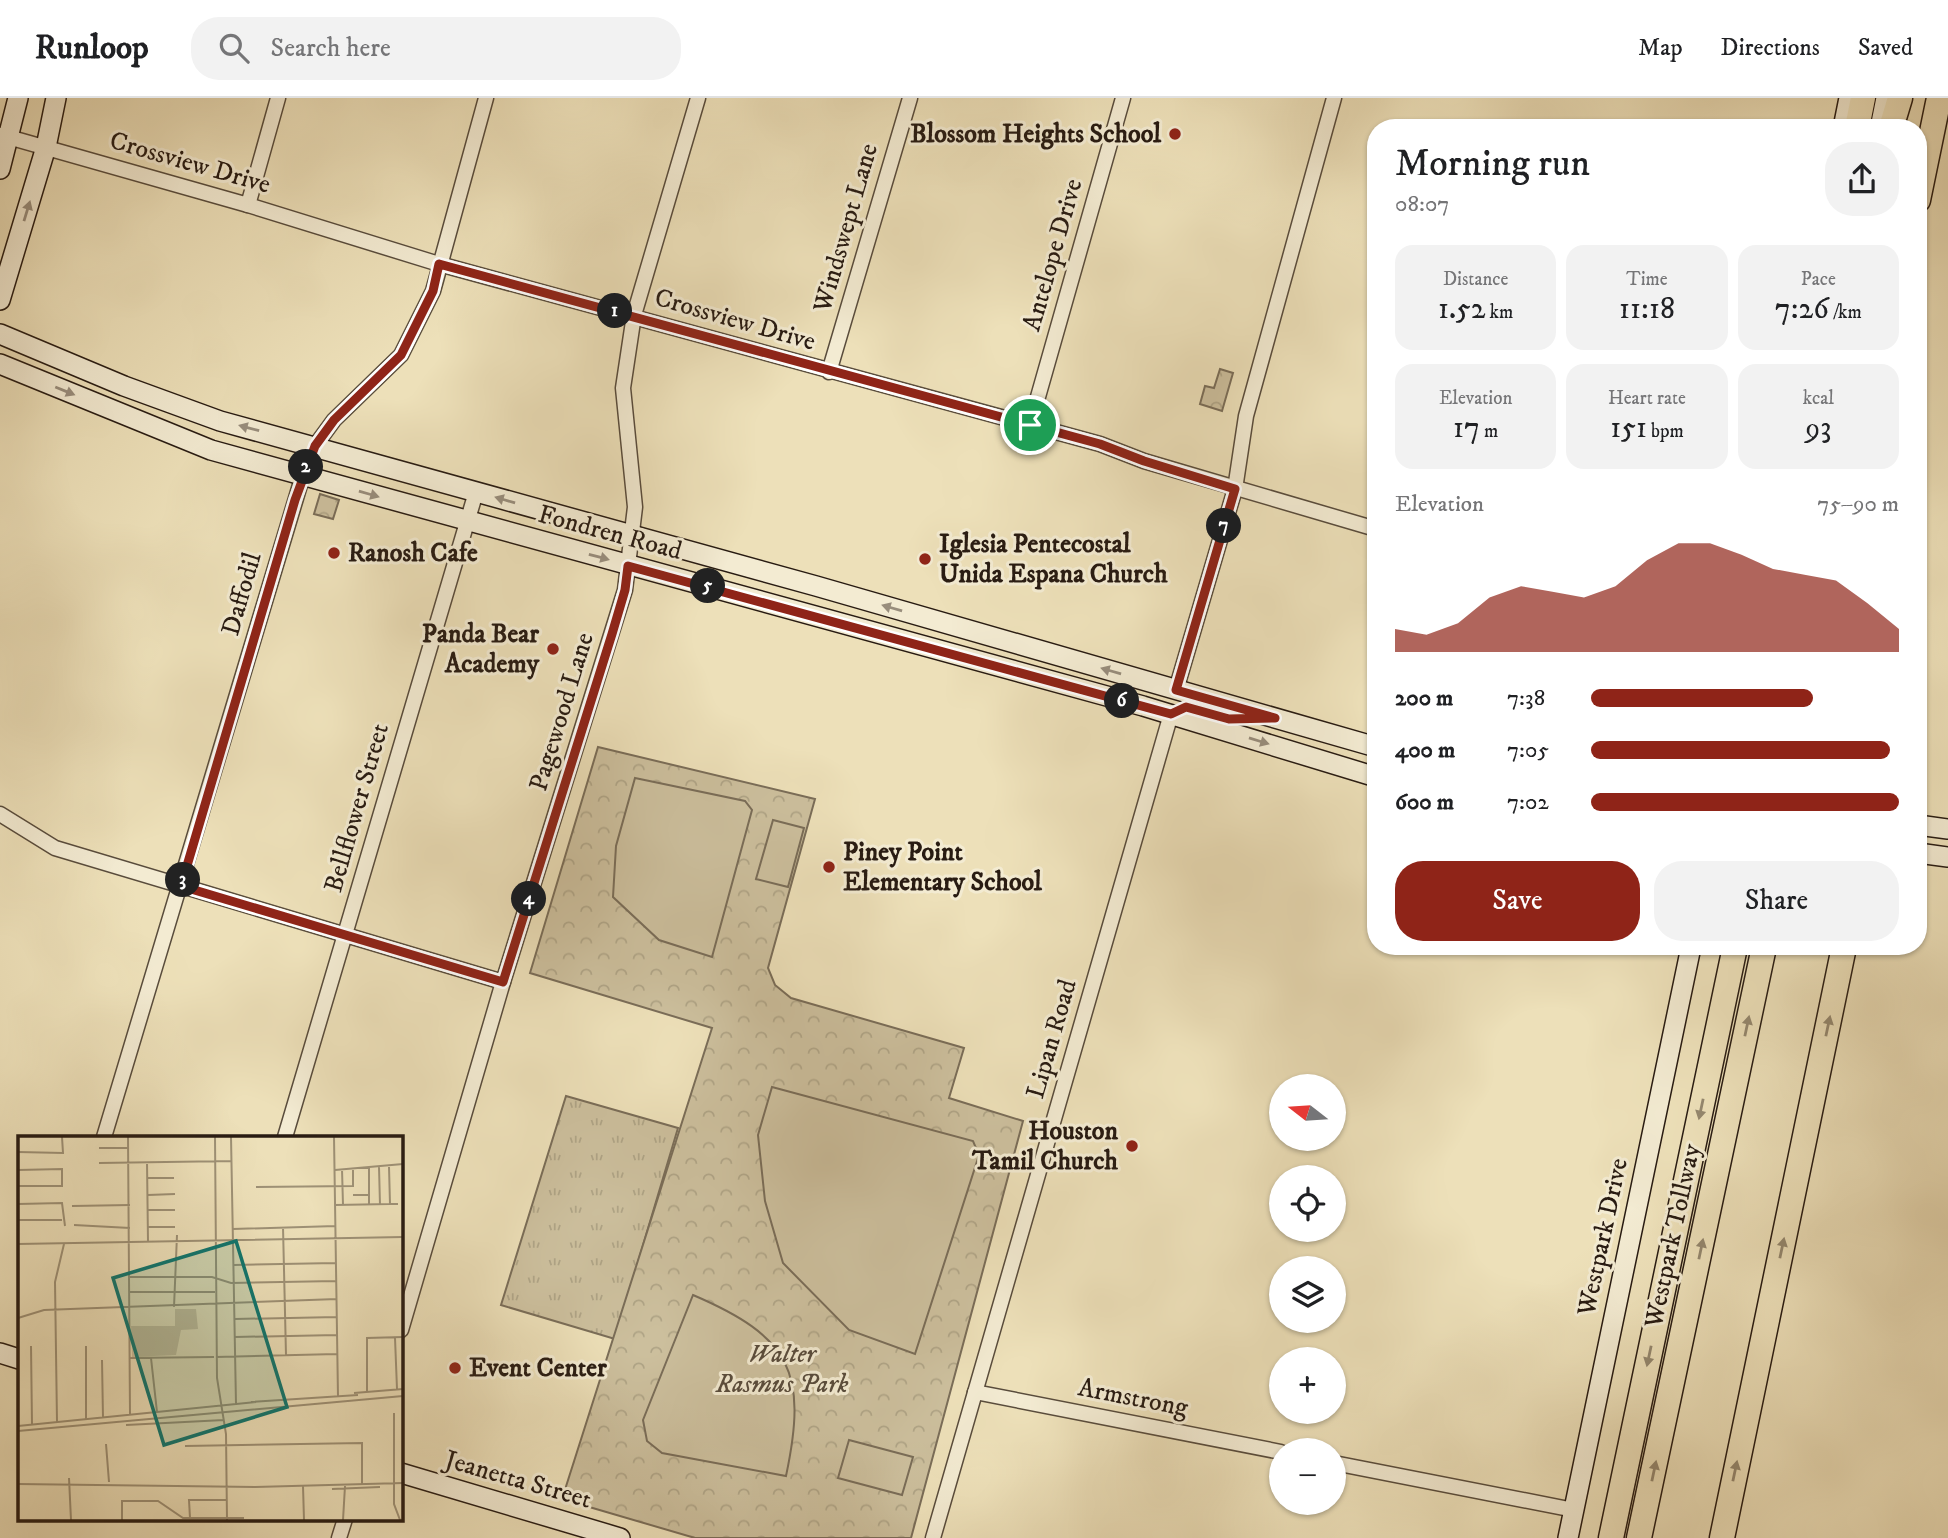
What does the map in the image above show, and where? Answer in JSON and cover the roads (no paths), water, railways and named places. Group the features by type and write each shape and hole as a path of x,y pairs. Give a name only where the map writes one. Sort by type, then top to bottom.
{"highway":[{"path":"1859,119 1863,98"},
{"path":"1894,119 1900,98"},
{"path":"1905,119 1909,98"},
{"path":"1927,156 1939,98"},
{"name":"Westpark Tollway","path":"1611,1538 1733,955"},
{"name":"Westpark Tollway","path":"1639,1538 1762,955"},
{"path":"1722,1538 1842,955"}],"main road":[{"path":"0,169 5,136 18,98"},
{"path":"0,300 46,147 57,98"},
{"path":"1845,119 1849,98"},
{"path":"1882,119 1886,98"},
{"name":"Fondren Road","path":"0,334 157,399 220,421 631,537 816,586 1367,744"},
{"name":"Fondren Road","path":"0,365 150,428 211,450 1171,714 1367,775"},
{"path":"807,612 816,586"},
{"path":"979,660 988,635"},
{"path":"1053,682 1153,696 1176,690"},
{"path":"1171,714 1186,707 1229,719 1275,718"},
{"path":"1927,826 1948,829"},
{"path":"1927,854 1948,857"},
{"name":"Westpark Drive","path":"1568,1538 1689,955"},
{"path":"0,1353 18,1359"},
{"name":"Jeanetta Street","path":"402,1473 620,1538"}],"street":[{"path":"248,205 278,98"},
{"name":"Daffodil","path":"104,1136 303,475 315,446 334,420 401,355 433,291 486,98"},
{"name":"Pagewood Lane","path":"402,1327 503,982 625,590 635,506 623,388 634,316 698,98"},
{"name":"Windswept Lane","path":"829,372 910,98"},
{"name":"Antelope Drive","path":"1030,425 1123,98"},
{"path":"1176,690 1235,489 1246,415 1334,98"},
{"name":"Crossview Drive","path":"5,136 248,205 439,264 1100,444 1144,461 1367,526"},
{"name":"Bellflower Street","path":"285,1136 476,492"},
{"name":"Lipan Road","path":"933,1538 1171,714"},
{"path":"0,814 55,848 503,982"},
{"name":"Armstrong","path":"975,1392 1269,1450"},
{"path":"1346,1465 1574,1510"},
{"path":"339,1538 345,1520"}],"place":[{"name":"Blossom Heights School","path":"1175,134"},
{"name":"Ranosh Cafe","path":"334,553"},
{"name":"Iglesia Pentecostal Unida Espana Church","path":"925,559"},
{"name":"Panda Bear Academy","path":"553,649"},
{"name":"Piney Point Elementary School","path":"829,867"},
{"name":"Houston Tamil Church","path":"1132,1146"},
{"name":"Event Center","path":"455,1368"}],"park label":[{"name":"Walter Rasmus Park","path":"782,1369"}]}
